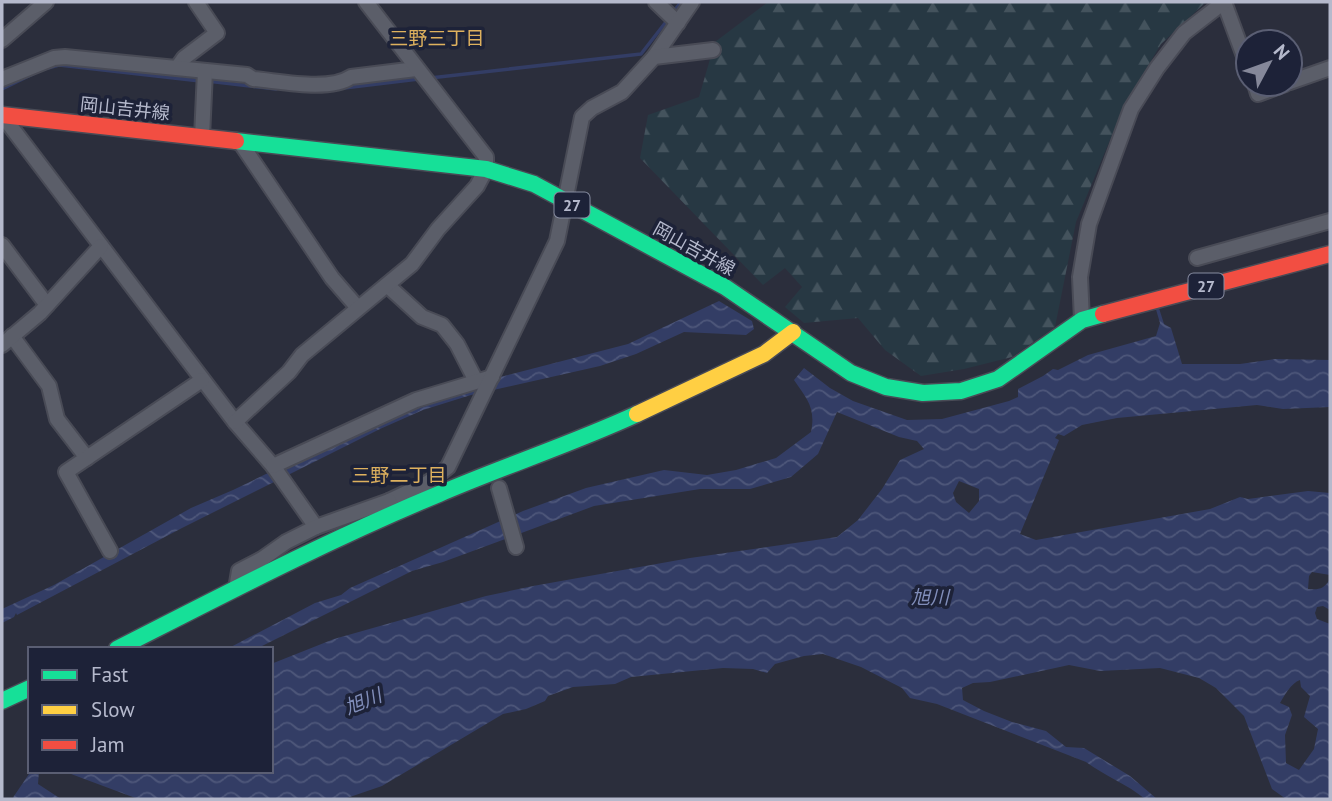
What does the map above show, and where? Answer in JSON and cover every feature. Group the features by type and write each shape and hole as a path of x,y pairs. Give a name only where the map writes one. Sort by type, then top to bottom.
{"main road":[{"name":"岡山吉井線","path":"2,115 486,169 524,180 725,287 851,373 886,387 923,393 961,391 998,379 1082,320 1330,254"},
{"path":"121,647 391,506 494,483 764,354 793,332"},
{"path":"2,701 28,689"}],"street":[{"path":"2,40 46,2"},
{"path":"177,68 184,58 217,33 196,2"},
{"path":"235,422 289,372 302,355 412,264 477,186 486,169 486,158 366,2"},
{"path":"236,589 239,570 262,559 286,541 316,527 391,506 448,467 557,241 582,117 592,108 622,92 654,57 668,11 692,2"},
{"path":"1082,320 1080,277 1089,224 1131,109 1157,68 1184,33 1224,2 1234,29"},
{"path":"654,57 713,50"},
{"path":"2,79 54,58 177,68 205,79 247,75 253,79 318,85 351,77 421,76"},
{"path":"1304,77 1330,68"},
{"path":"202,137 205,79"},
{"path":"2,115 202,380 276,471 316,527"},
{"path":"240,142 332,278 358,308"},
{"path":"1196,258 1330,221"},
{"path":"2,244 47,305"},
{"path":"87,458 57,419 49,386 7,341 47,305 101,246"},
{"path":"387,285 422,317 442,325 457,344 476,381"},
{"path":"276,471 404,404 492,377"},
{"path":"110,551 66,472 202,380"},
{"path":"494,483 505,507 516,547"}],"green space":[{"path":"768,2 1206,2 1161,44 1124,106 1076,222 1055,327 1012,357 921,376 885,350 858,318 804,323 785,307 802,287 785,268 763,285 640,158 648,115 699,97 715,42"}],"water":[{"path":"719,301 752,321 754,329 746,335 684,332 636,354 600,366 471,395 423,410 182,528 17,615 16,613 2,623 2,609 54,585 191,508 382,418 466,386 628,344"},
{"name":"旭川","path":"1158,305 1164,324 1171,328 1182,364 1240,364 1275,359 1330,360 1330,407 1283,409 1257,405 1117,418 1082,425 1064,436 1058,434 1055,438 1059,440 1020,534 1036,540 1210,509 1240,497 1248,499 1308,491 1330,493 1330,575 1312,572 1308,589 1321,588 1330,579 1330,610 1323,606 1317,607 1315,613 1317,619 1330,624 1330,799 1286,799 1272,789 1244,716 1216,688 1199,678 1160,668 1100,671 1069,665 990,682 973,683 962,688 963,700 1012,722 1046,731 1066,747 1084,748 1130,776 1157,799 1145,799 1086,762 937,704 910,698 902,688 861,667 823,654 775,664 767,673 753,669 723,668 631,677 615,684 573,687 548,696 545,701 526,709 503,714 382,786 344,799 138,799 68,773 273,773 273,663 334,639 486,596 690,558 837,537 858,520 900,460 924,449 917,441 899,437 837,412 818,454 791,477 750,489 700,489 594,506 412,571 260,647 231,647 315,603 341,595 350,588 523,511 586,488 664,470 707,475 776,458 811,432 811,410 794,380 804,368 853,401 907,420 942,419 1009,401 1018,397 1018,389 1053,369 1058,370 1088,355 1156,336 1160,323 1155,306","holes":["959,481 979,489 979,501 969,513 956,502 953,493","1300,680 1301,687 1310,696 1304,717 1318,729 1314,749 1299,770 1286,763 1285,735 1292,715 1289,707 1280,703 1291,687"]},
{"path":"30,773 39,773 38,784 61,799 12,799"}],"waterway":[{"path":"674,11 681,2"},
{"path":"430,78 641,54 669,18"},
{"path":"48,68 59,65 200,81"},
{"path":"2,89 37,72"},
{"path":"336,89 419,79"},
{"path":"207,81 276,89"}],"traffic: fast":[{"path":"236,141 486,169 534,184 725,287 851,373 886,387 923,393 961,391 998,379 1082,320 1103,314"},
{"path":"121,647 357,530 637,414"},
{"path":"2,701 28,689"}],"traffic: slow":[{"path":"637,414 764,354 793,332"}],"traffic: jam":[{"path":"2,115 236,141"},
{"path":"1103,314 1330,254"}],"district":[{"name":"三野三丁目","path":"437,38"},
{"name":"三野二丁目","path":"399,475"}]}
